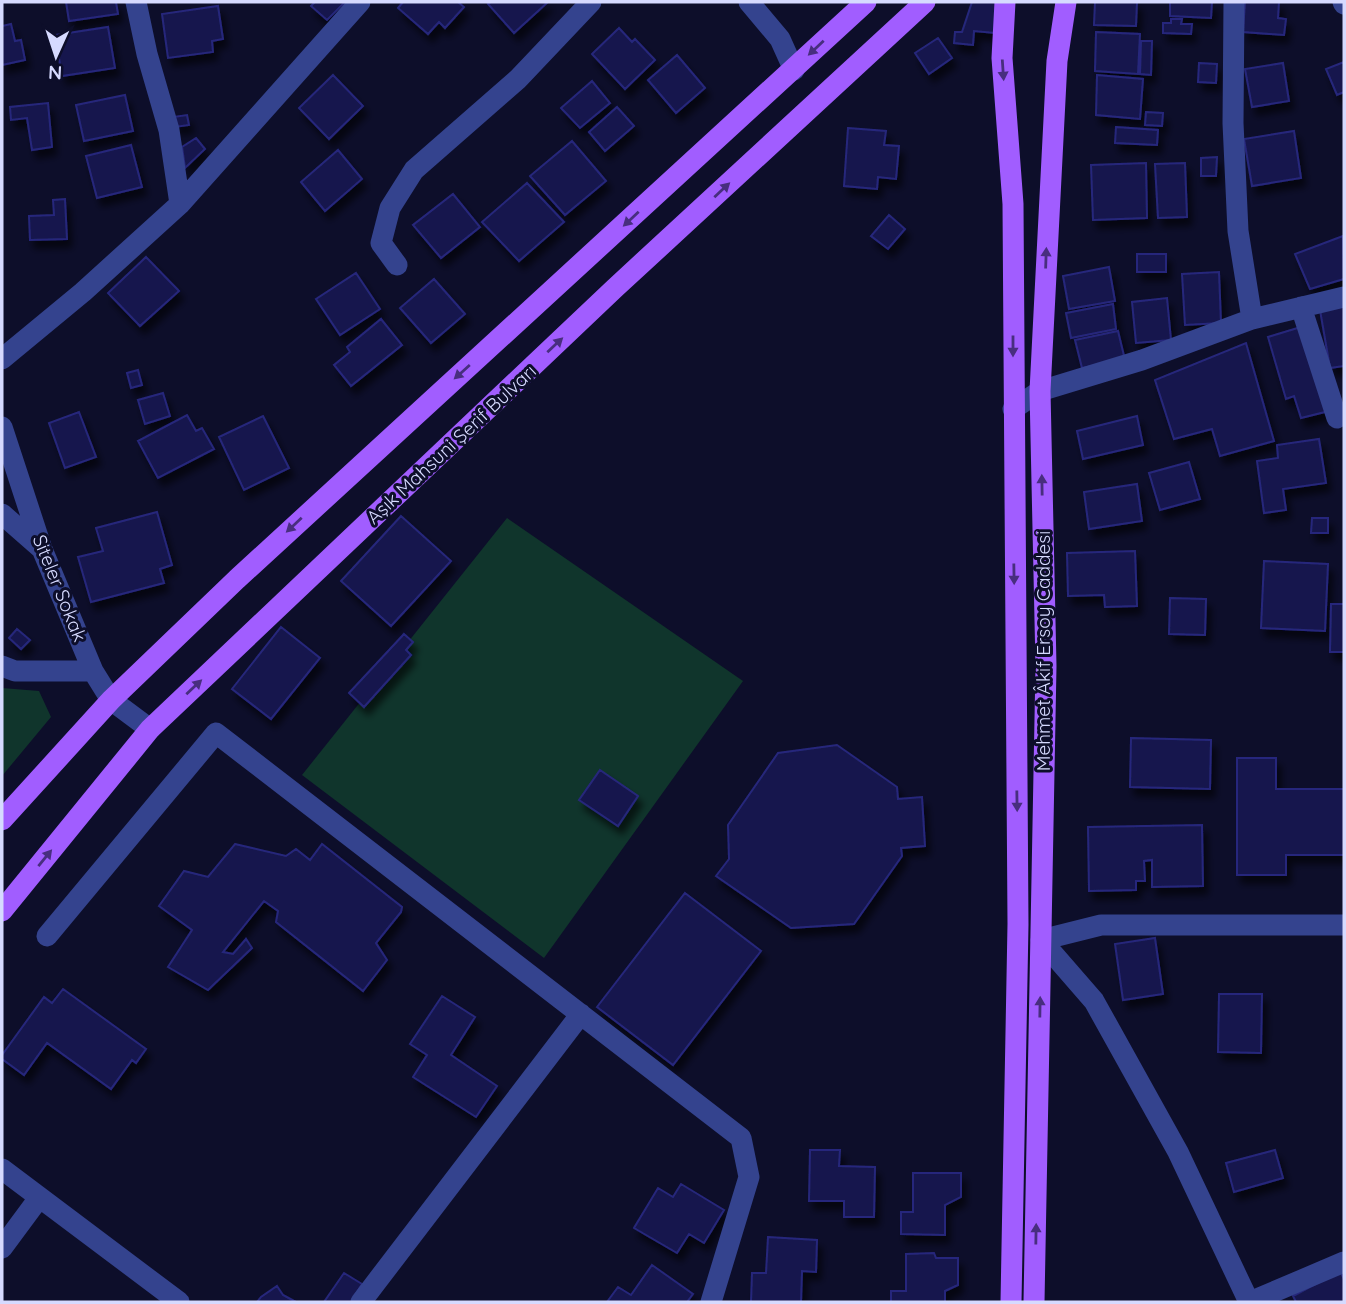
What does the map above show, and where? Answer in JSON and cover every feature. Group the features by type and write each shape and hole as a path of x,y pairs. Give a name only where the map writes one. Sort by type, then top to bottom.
{"main road":[{"path":"2,820 111,700 237,579 866,2"},
{"name":"Aşık Mahsuni Şerif Bulvarı","path":"2,911 150,729 615,288 925,2"},
{"name":"Mehmet Âkif Ersoy Caddesi","path":"1005,2 1002,58 1013,204 1018,924 1012,1302"},
{"name":"Mehmet Âkif Ersoy Caddesi","path":"1034,1302 1046,666 1040,391 1057,61 1066,2"}],"street":[{"path":"136,2 147,54 169,130 180,204"},
{"path":"2,359 83,292 180,204 360,2"},
{"path":"397,265 381,243 390,208 414,170 518,79 591,2"},
{"path":"749,2 780,39 794,70"},
{"path":"1234,2 1233,123 1238,231 1252,319"},
{"path":"1013,409 1040,391 1142,360 1252,319 1344,297"},
{"path":"1301,307 1337,418"},
{"name":"Siteler Sokak","path":"2,427 42,549 93,671 111,700 150,729"},
{"path":"2,514 42,549"},
{"path":"2,666 15,671 93,671"},
{"path":"47,936 216,733 741,1138 749,1177 711,1302"},
{"path":"1344,925 1101,925 1041,940 1094,1002 1178,1153 1250,1302 1344,1262"},
{"path":"360,1302 581,1014"},
{"path":"2,1169 179,1302"},
{"path":"2,1248 39,1198"}],"green space":[{"path":"507,518 743,681 544,958 302,775"},
{"path":"2,688 39,691 51,717 2,776"}],"building":[{"path":"66,2 116,2 118,14 69,21"},
{"path":"315,2 345,2 327,20 311,6"},
{"path":"403,2 458,2 464,7 445,28 439,22 428,34 398,8"},
{"path":"548,2 514,33 488,4"},
{"path":"972,2 1000,2 995,33 974,31 973,45 954,43 955,32 962,32"},
{"path":"1095,2 1137,2 1136,26 1094,25"},
{"path":"1170,2 1212,2 1211,18 1170,16"},
{"path":"1245,2 1279,2 1278,18 1286,19 1284,35 1243,32"},
{"path":"218,6 223,39 212,41 213,52 168,58 162,14"},
{"path":"1171,19 1182,19 1181,24 1192,24 1191,34 1163,33 1163,23 1171,23"},
{"path":"11,24 15,41 21,40 25,60 2,65 2,26"},
{"path":"108,27 115,68 62,76 55,35"},
{"path":"619,28 632,42 635,39 655,60 625,89 592,54"},
{"path":"1096,32 1140,34 1138,74 1095,71"},
{"path":"938,38 952,58 929,74 915,53"},
{"path":"1141,41 1152,41 1151,75 1140,74"},
{"path":"677,55 705,88 676,113 648,80"},
{"path":"1344,62 1344,92 1337,95 1326,69"},
{"path":"1199,63 1217,64 1216,83 1198,82"},
{"path":"1283,63 1289,101 1252,107 1245,69"},
{"path":"333,75 363,106 329,139 299,108"},
{"path":"1097,75 1143,79 1140,119 1096,115"},
{"path":"592,81 610,103 580,128 561,108"},
{"path":"125,95 133,131 84,141 76,105"},
{"path":"48,103 52,147 32,150 27,118 11,120 10,107"},
{"path":"617,107 634,126 605,151 589,132"},
{"path":"1146,112 1163,113 1162,126 1145,125"},
{"path":"187,115 189,125 175,127 173,117"},
{"path":"1116,127 1158,130 1157,145 1115,143"},
{"path":"848,128 886,131 884,145 899,146 896,179 878,177 877,189 844,186"},
{"path":"1294,131 1301,178 1252,186 1244,139"},
{"path":"196,138 205,149 185,168 182,147"},
{"path":"572,141 606,181 565,215 530,176"},
{"path":"131,145 142,187 97,198 86,156"},
{"path":"338,150 362,179 325,211 301,182"},
{"path":"1217,157 1216,176 1201,176 1201,158"},
{"path":"1146,163 1147,218 1093,220 1091,165"},
{"path":"1185,163 1187,217 1158,218 1155,164"},
{"path":"527,183 564,222 519,261 482,222"},
{"path":"453,194 480,227 441,258 413,225"},
{"path":"65,199 67,239 30,240 29,216 54,215 53,200"},
{"path":"889,215 905,229 888,249 871,236"},
{"path":"1343,236 1344,279 1310,289 1295,254"},
{"path":"1137,254 1166,254 1166,272 1137,272"},
{"path":"146,257 179,291 140,326 108,293"},
{"path":"1109,267 1115,301 1069,309 1063,276"},
{"path":"1219,272 1221,323 1185,325 1182,274"},
{"path":"356,273 380,309 340,335 316,299"},
{"path":"434,279 465,314 431,343 400,308"},
{"path":"1167,298 1171,340 1136,343 1132,302"},
{"path":"1113,304 1116,329 1071,338 1066,313"},
{"path":"1344,306 1344,366 1330,368 1320,310"},
{"path":"381,319 402,345 351,386 334,365 350,352 347,347"},
{"path":"1304,326 1329,411 1301,418 1294,396 1286,399 1268,337"},
{"path":"1118,331 1125,360 1082,368 1075,340"},
{"path":"1246,343 1274,441 1220,456 1212,429 1174,439 1155,380"},
{"path":"138,370 142,385 131,388 127,373"},
{"path":"163,393 170,416 145,424 138,400"},
{"path":"79,412 96,457 65,468 49,423"},
{"path":"187,415 196,431 202,428 214,449 158,478 138,441"},
{"path":"263,416 289,468 244,490 219,437"},
{"path":"1137,416 1143,445 1083,459 1077,431"},
{"path":"1319,439 1326,483 1283,489 1286,510 1264,513 1257,461 1278,458 1277,445"},
{"path":"1189,462 1200,499 1160,510 1149,473"},
{"path":"1137,484 1142,521 1089,529 1084,492"},
{"path":"157,512 172,565 160,569 164,583 91,602 78,557 103,551 96,528"},
{"path":"401,516 451,561 391,626 341,581"},
{"path":"1312,518 1328,518 1328,533 1311,533"},
{"path":"1135,551 1137,606 1105,607 1104,595 1068,596 1067,553"},
{"path":"1264,561 1328,564 1325,631 1261,628"},
{"path":"1170,598 1206,599 1205,635 1169,634"},
{"path":"1331,604 1344,604 1344,652 1330,652"},
{"path":"281,627 320,658 271,719 232,689"},
{"path":"17,629 30,640 21,649 9,638"},
{"path":"404,634 413,642 406,650 411,655 364,707 349,693"},
{"path":"1131,738 1211,740 1210,789 1130,787"},
{"path":"837,745 897,787 898,799 922,797 925,846 901,848 902,856 854,924 791,928 716,876 729,859 728,825 778,753"},
{"path":"1237,758 1276,758 1276,789 1344,789 1344,855 1286,855 1286,875 1237,875"},
{"path":"600,770 638,796 618,826 579,800"},
{"path":"1202,825 1203,886 1152,887 1152,860 1144,861 1145,881 1136,881 1136,890 1089,891 1088,827"},
{"path":"235,844 286,856 296,849 310,860 322,844 402,907 401,912 376,943 387,960 363,991 276,922 278,911 264,901 223,952 233,954 246,939 252,948 208,990 168,967 192,930 159,906 184,871 208,877"},
{"path":"685,893 761,951 673,1065 597,1007"},
{"path":"1155,938 1163,994 1123,1000 1115,944"},
{"path":"63,989 146,1049 136,1063 132,1060 111,1089 47,1043 24,1075 2,1059 2,1055 44,997 52,1003"},
{"path":"1219,994 1262,994 1261,1053 1218,1052"},
{"path":"442,996 475,1017 451,1055 497,1086 476,1117 413,1077 427,1055 410,1044"},
{"path":"810,1150 840,1150 839,1166 875,1167 874,1217 844,1217 844,1201 809,1201"},
{"path":"1275,1150 1283,1178 1234,1192 1226,1163"},
{"path":"913,1173 961,1173 961,1197 945,1205 945,1235 901,1234 901,1212 913,1212"},
{"path":"681,1184 724,1210 704,1243 689,1234 677,1253 634,1228 658,1188 673,1197"},
{"path":"768,1237 817,1240 816,1272 802,1271 801,1302 751,1302 752,1273 766,1273"},
{"path":"934,1253 936,1258 958,1258 958,1285 945,1291 945,1302 891,1302 891,1291 906,1291 906,1254"},
{"path":"652,1265 693,1294 687,1302 607,1302 618,1287 631,1295"},
{"path":"1340,1271 1344,1279 1344,1302 1296,1302 1293,1296"},
{"path":"344,1273 362,1284 351,1302 324,1302"},
{"path":"277,1286 283,1295 296,1302 257,1302 261,1297"}]}
